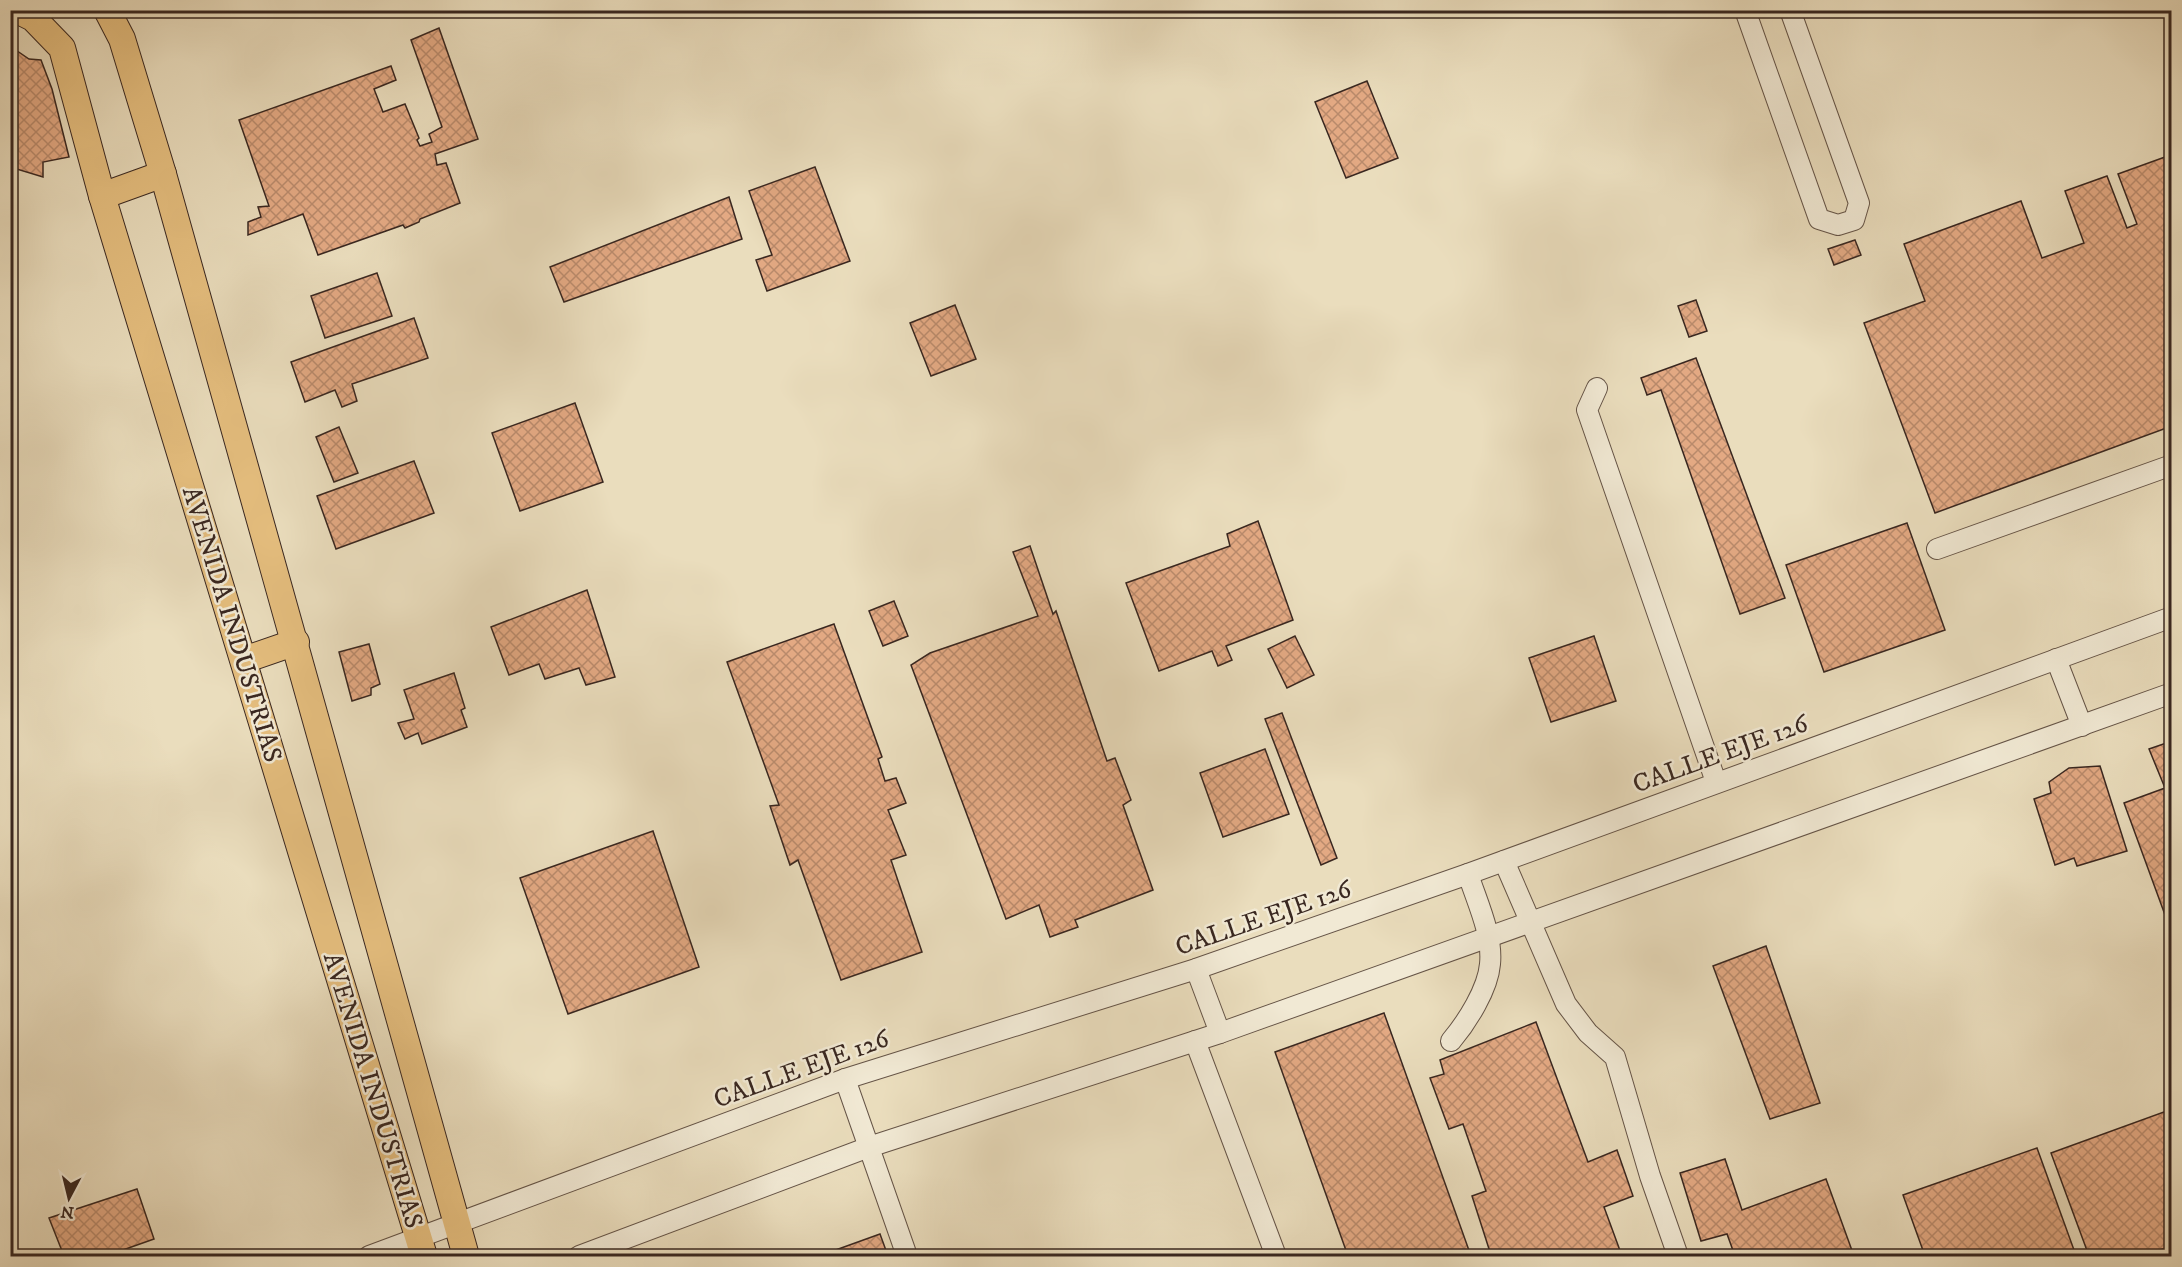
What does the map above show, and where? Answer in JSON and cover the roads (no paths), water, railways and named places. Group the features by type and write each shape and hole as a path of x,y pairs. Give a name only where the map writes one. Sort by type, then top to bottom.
{"main road":[{"name":"AVENIDA INDUSTRIAS","path":"17,10 33,18 62,48 102,196 421,1246"},
{"name":"AVENIDA INDUSTRIAS","path":"107,10 122,39 163,174 296,642 466,1257"},
{"path":"102,196 163,174"},
{"path":"244,660 296,642"}],"street":[{"path":"1745,10 1819,219 1838,225 1854,220 1859,203 1790,10"},
{"path":"1597,388 1587,410 1716,782"},
{"path":"1937,549 2172,465"},
{"name":"CALLE EJE 126","path":"369,1257 421,1246 457,1224 845,1079 1196,969 1468,874 2172,617"},
{"path":"2056,659 2082,726"},
{"path":"579,1257 869,1148 1220,1033 2172,693"},
{"path":"1504,861 1566,1004 1587,1033 1615,1057 1656,1197 1678,1257"},
{"path":"1451,1041 1471,1018 1490,964 1488,936 1468,874"},
{"path":"1196,969 1220,1033"},
{"path":"1195,1041 1276,1257"},
{"path":"845,1079 907,1257"}]}
